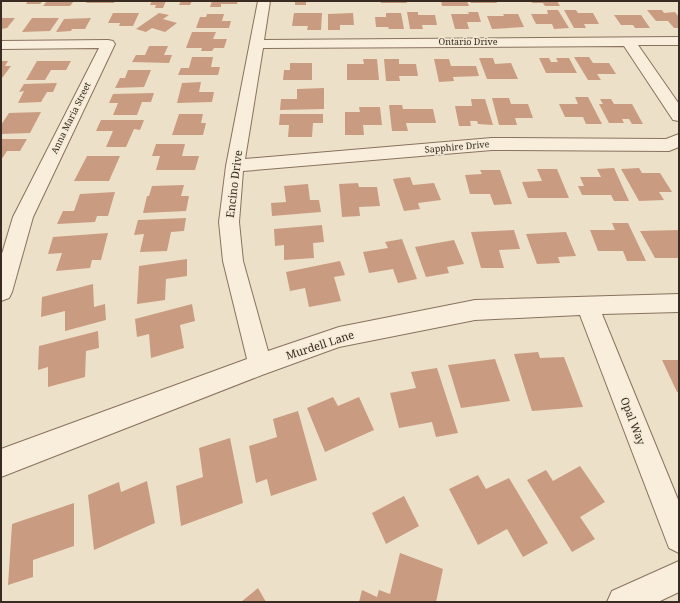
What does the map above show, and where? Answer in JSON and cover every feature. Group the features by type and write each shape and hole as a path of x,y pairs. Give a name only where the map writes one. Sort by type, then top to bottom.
{"street":[{"name":"Encino Drive","path":"260,365 233,261 229,222 235,166 264,1"},
{"path":"628,41 679,116"},
{"name":"Ontario Drive","path":"257,44 679,41"},
{"name":"Anna Maria Street","path":"1,45 108,44 23,216 1,292"},
{"path":"660,88 679,86"},
{"name":"Sapphire Drive","path":"235,166 492,144 669,145 679,140"},
{"name":"Murdell Lane","path":"1,464 260,365 339,337 475,310 679,303"},
{"name":"Opal Way","path":"587,305 679,538"},
{"path":"623,602 679,576"}],"building":[{"path":"28,1 43,1 40,4 26,4"},
{"path":"47,1 74,1 70,6 43,6"},
{"path":"87,1 115,1 114,3 86,3"},
{"path":"152,1 166,1 163,8 155,8 156,5 150,5"},
{"path":"181,1 192,1 190,5 179,5"},
{"path":"212,1 238,1 237,4 221,4 221,7 210,7"},
{"path":"295,1 306,1 306,5 295,5"},
{"path":"380,1 406,1 407,3 381,3"},
{"path":"441,1 467,1 469,6 442,6"},
{"path":"470,1 496,1 497,3 471,3"},
{"path":"531,1 557,1 560,6 545,6 543,3 532,3"},
{"path":"547,10 558,10 569,28 554,29 552,24 536,24 531,14 548,14"},
{"path":"564,10 576,10 578,13 593,13 599,24 584,24 586,28 574,28"},
{"path":"647,10 662,10 664,13 675,12 679,17 679,28 674,28 668,21 656,21"},
{"path":"407,12 418,12 418,15 435,15 437,25 422,25 423,29 410,29"},
{"path":"468,12 478,12 481,22 467,22 469,29 455,29 451,14 469,14"},
{"path":"113,13 139,13 133,26 119,26 120,23 108,23"},
{"path":"159,13 169,15 163,19 177,23 165,32 152,28 146,32 136,29"},
{"path":"294,13 322,13 321,30 307,30 308,26 292,26"},
{"path":"353,13 354,25 340,25 340,30 328,30 328,14"},
{"path":"386,13 401,13 404,29 376,27 375,17 386,17"},
{"path":"207,14 224,14 222,21 231,21 229,28 196,28 200,17 206,17"},
{"path":"503,14 518,14 524,27 492,29 487,16 504,16"},
{"path":"614,15 641,15 650,28 635,28 633,25 621,25"},
{"path":"1,18 15,18 7,28 1,29"},
{"path":"32,18 59,18 50,31 22,32"},
{"path":"91,18 85,29 72,29 71,31 56,32 64,19"},
{"path":"192,32 216,32 213,39 227,39 224,48 214,48 212,51 201,51 202,48 186,48"},
{"path":"149,46 168,46 164,55 172,55 169,63 132,62 136,55 145,55"},
{"path":"192,57 213,57 211,67 220,67 218,75 178,75 181,68 189,68"},
{"path":"574,57 589,57 593,63 609,63 616,74 597,74 601,80 588,80"},
{"path":"479,58 493,58 495,64 511,63 518,79 487,79"},
{"path":"539,58 549,58 551,62 558,62 556,58 569,58 577,73 546,73"},
{"path":"363,59 377,59 379,80 347,80 347,64 364,64"},
{"path":"384,59 399,59 399,64 416,64 418,76 399,76 400,81 386,81"},
{"path":"434,59 449,59 451,66 476,66 479,76 453,77 454,81 439,82"},
{"path":"1,61 8,61 5,66 11,66 2,78 1,78"},
{"path":"37,61 71,61 66,70 51,70 45,80 26,80"},
{"path":"290,63 312,63 312,80 283,80 284,70 290,70"},
{"path":"128,70 151,70 144,87 115,88 120,78 125,78"},
{"path":"201,82 199,92 214,92 212,102 177,103 182,83"},
{"path":"57,83 53,92 47,92 41,102 18,103 24,91 19,92 24,84"},
{"path":"324,88 324,109 280,110 281,99 297,99 297,89"},
{"path":"154,93 151,102 142,102 137,115 113,115 118,103 109,103 113,94"},
{"path":"575,97 588,97 602,124 586,124 583,117 565,117 559,104 578,104"},
{"path":"492,98 509,98 511,104 528,104 533,118 515,118 517,125 499,125"},
{"path":"471,99 485,99 493,125 478,124 477,121 470,121 471,126 459,126 455,106 472,106"},
{"path":"600,99 611,99 614,104 632,104 643,124 632,124 629,119 622,119 624,123 609,123 599,104 603,104"},
{"path":"389,105 402,105 403,109 433,109 436,123 406,123 408,131 392,131"},
{"path":"359,107 380,107 382,125 363,125 364,135 345,135 345,112 360,112"},
{"path":"41,112 30,133 1,134 1,125 9,113"},
{"path":"179,114 203,114 201,123 206,123 203,135 172,135"},
{"path":"280,114 323,114 323,123 313,123 312,137 288,137 289,125 279,125"},
{"path":"101,120 144,120 140,130 134,129 126,147 106,147 113,131 96,131"},
{"path":"1,139 27,139 20,151 7,151 1,160"},
{"path":"156,144 185,144 182,156 199,156 195,170 156,170 160,156 152,156"},
{"path":"87,156 120,156 109,181 74,181"},
{"path":"614,168 629,201 614,201 611,195 582,195 578,186 584,186 580,177 601,177 597,169"},
{"path":"639,168 642,173 660,173 672,192 659,192 664,200 639,201 621,169"},
{"path":"537,169 557,169 569,198 528,198 522,182 542,181"},
{"path":"480,170 500,170 512,204 494,205 490,194 470,194 465,175 482,174"},
{"path":"410,177 413,185 434,183 441,200 418,203 420,209 404,211 393,179"},
{"path":"358,183 359,187 377,187 380,206 359,207 360,216 342,217 339,184"},
{"path":"308,184 310,200 319,200 321,212 272,216 271,203 286,202 284,186"},
{"path":"184,185 181,196 189,196 186,211 143,213 147,196 149,196 152,186"},
{"path":"115,192 108,216 97,216 95,222 57,224 63,211 74,211 80,194"},
{"path":"186,218 184,231 171,232 167,251 140,252 144,234 134,235 138,220"},
{"path":"612,223 628,223 646,261 627,261 623,251 598,251 590,230 615,230"},
{"path":"322,225 324,242 313,243 314,258 284,260 284,245 275,246 274,229"},
{"path":"514,230 520,249 499,250 504,268 481,268 471,232"},
{"path":"679,230 679,258 655,258 640,231"},
{"path":"566,232 576,256 558,257 560,263 537,264 526,234"},
{"path":"108,233 101,260 92,260 90,268 56,271 62,253 48,254 53,237"},
{"path":"402,239 417,279 398,283 393,269 369,273 363,252 388,248 385,242"},
{"path":"454,240 464,264 447,267 449,273 426,277 415,247"},
{"path":"187,259 187,276 166,279 165,300 137,304 139,266"},
{"path":"340,261 345,275 334,277 341,301 309,307 305,288 290,291 286,272"},
{"path":"93,284 94,307 105,304 106,320 65,331 65,311 41,317 42,297"},
{"path":"192,304 195,321 180,325 184,348 151,358 149,334 137,337 135,319"},
{"path":"98,331 99,348 86,351 85,377 48,387 48,367 38,370 39,346"},
{"path":"538,352 540,358 564,357 583,407 532,411 514,354"},
{"path":"495,359 510,401 461,408 448,365"},
{"path":"662,360 679,360 679,392 677,392"},
{"path":"437,368 458,433 436,437 432,422 399,428 390,393 416,388 411,372"},
{"path":"333,397 338,406 359,397 374,430 325,452 307,408"},
{"path":"298,411 317,480 271,496 267,479 256,483 249,446 277,437 273,419"},
{"path":"230,438 243,503 181,526 176,486 203,477 199,448"},
{"path":"580,466 605,502 580,517 595,539 572,552 527,480 546,470 553,481"},
{"path":"478,475 486,489 509,478 548,543 523,557 507,529 478,545 449,489"},
{"path":"147,481 155,523 94,550 88,495 119,482 121,492"},
{"path":"404,496 419,526 386,544 372,513"},
{"path":"74,503 74,546 33,560 33,577 8,585 12,524"},
{"path":"400,553 443,569 436,602 359,602 362,590 377,597 379,590 390,594"},
{"path":"258,588 266,602 241,602"}]}
